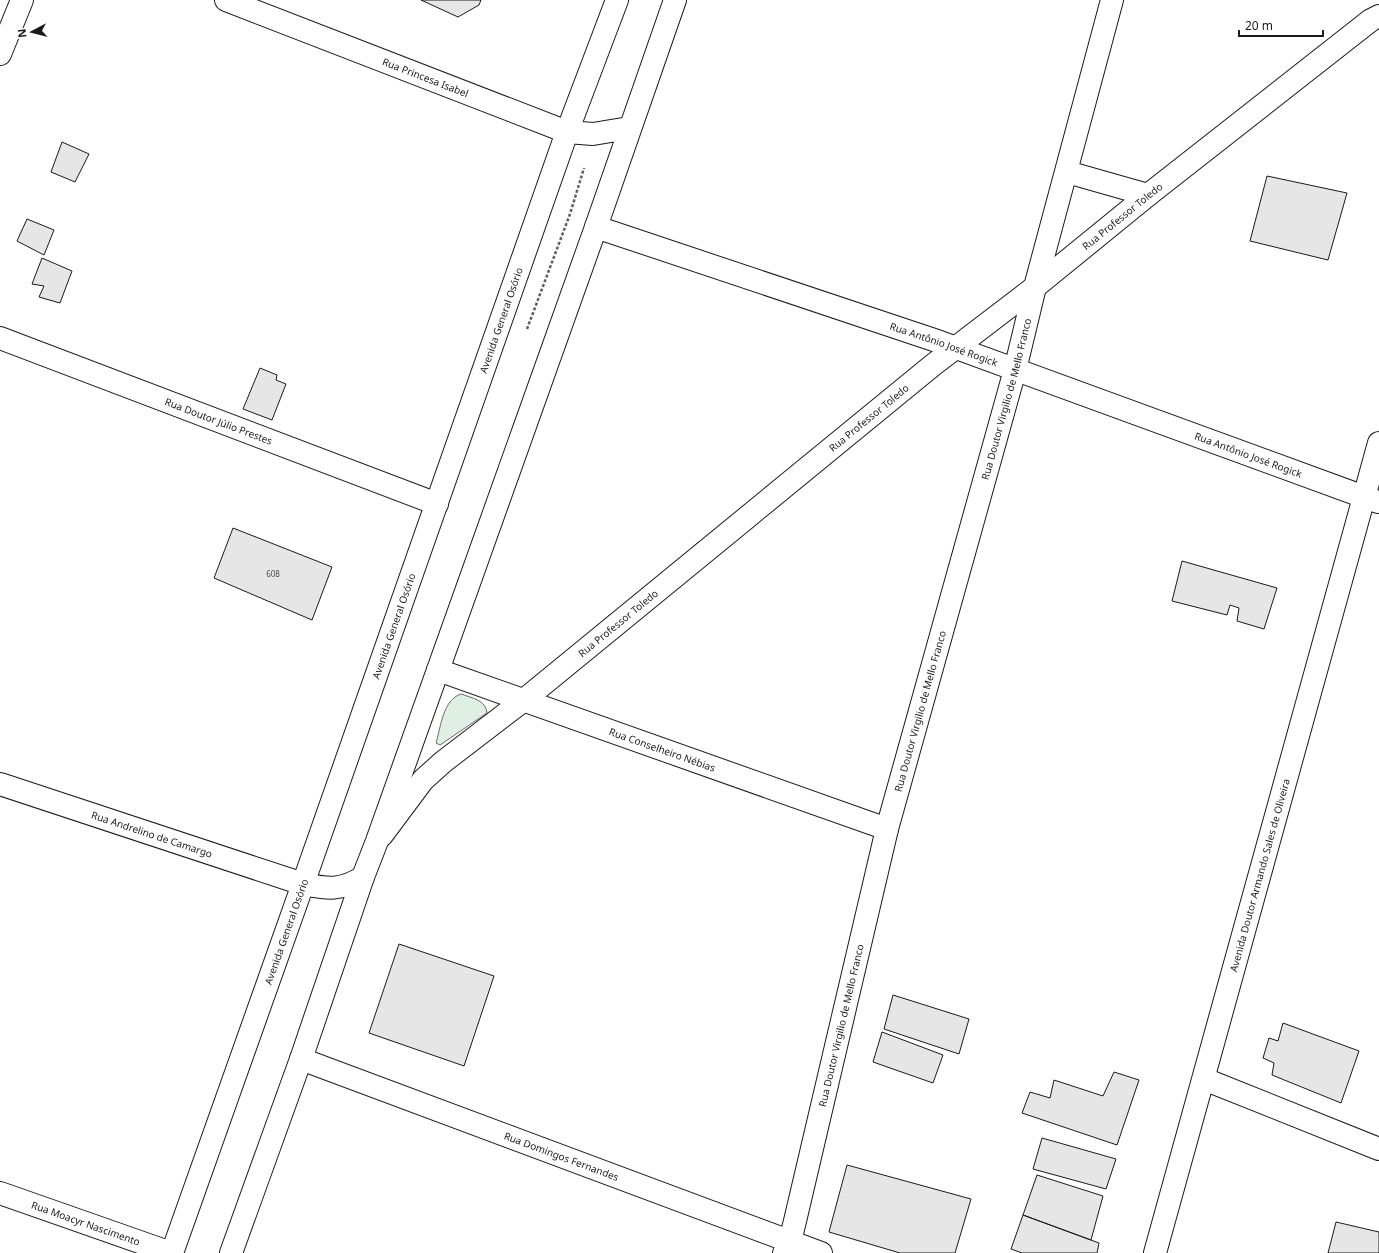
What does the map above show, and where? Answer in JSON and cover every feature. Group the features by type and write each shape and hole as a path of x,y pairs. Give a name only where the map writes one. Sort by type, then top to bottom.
{"street":[{"path":"0,54 22,0"},
{"name":"Rua Princesa Isabel","path":"226,0 567,132 593,134 629,128"},
{"name":"Avenida General Osório","path":"171,1253 304,884 567,132 617,0"},
{"path":"231,1253 301,1059 363,877 378,841 596,227 629,128 675,0"},
{"name":"Rua Doutor Virgilio de Mello Franco","path":"787,1247 887,829 1015,370 1112,0"},
{"name":"Rua Professor Toledo","path":"378,841 423,780 443,762 524,700 955,347 1036,287 1148,195 1376,16"},
{"path":"1068,172 1148,195"},
{"name":"Rua Antônio José Rogick","path":"596,227 955,347 1372,500"},
{"name":"Rua Doutor Júlio Prestes","path":"0,338 437,504"},
{"name":"Avenida Doutor Armando Sales de Oliveira","path":"1155,1253 1372,500 1379,443"},
{"name":"Rua Conselheiro Nébias","path":"438,670 887,829"},
{"name":"Rua Andrelino de Camargo","path":"0,784 304,884 329,889 339,888 352,884 363,877"},
{"name":"Rua Domingos Fernandes","path":"301,1059 787,1247 821,1253"},
{"path":"1204,1079 1379,1149"},
{"name":"Rua Moacyr Nascimento","path":"0,1193 171,1253"}],"green space":[{"path":"461,694 481,702 487,713 440,745 436,743 446,708 455,697"}],"building":[{"path":"421,0 481,0 479,5 458,17"},
{"path":"62,142 89,154 75,182 51,172"},
{"path":"1267,176 1347,193 1328,260 1250,241"},
{"path":"27,219 54,230 44,255 17,241"},
{"path":"42,258 72,271 60,303 39,297 44,286 32,284"},
{"path":"260,368 277,375 276,380 286,384 272,420 243,409"},
{"path":"233,528 332,567 312,620 214,578"},
{"path":"1182,561 1277,588 1264,629 1237,621 1239,608 1230,605 1227,615 1172,601"},
{"path":"399,944 494,976 464,1066 369,1033"},
{"path":"893,995 969,1019 959,1054 884,1029"},
{"path":"1283,1023 1359,1051 1341,1103 1272,1075 1274,1063 1263,1058 1269,1038 1278,1041"},
{"path":"882,1032 943,1055 933,1083 873,1062"},
{"path":"1114,1072 1139,1080 1117,1145 1022,1113 1030,1092 1050,1098 1054,1080 1103,1096"},
{"path":"1042,1138 1116,1159 1106,1189 1033,1169"},
{"path":"847,1165 971,1199 955,1253 900,1253 829,1232"},
{"path":"1037,1175 1103,1196 1091,1240 1023,1215"},
{"path":"1023,1215 1099,1243 1097,1253 1022,1253 1011,1249"},
{"path":"1336,1222 1379,1232 1379,1253 1328,1253"}]}
